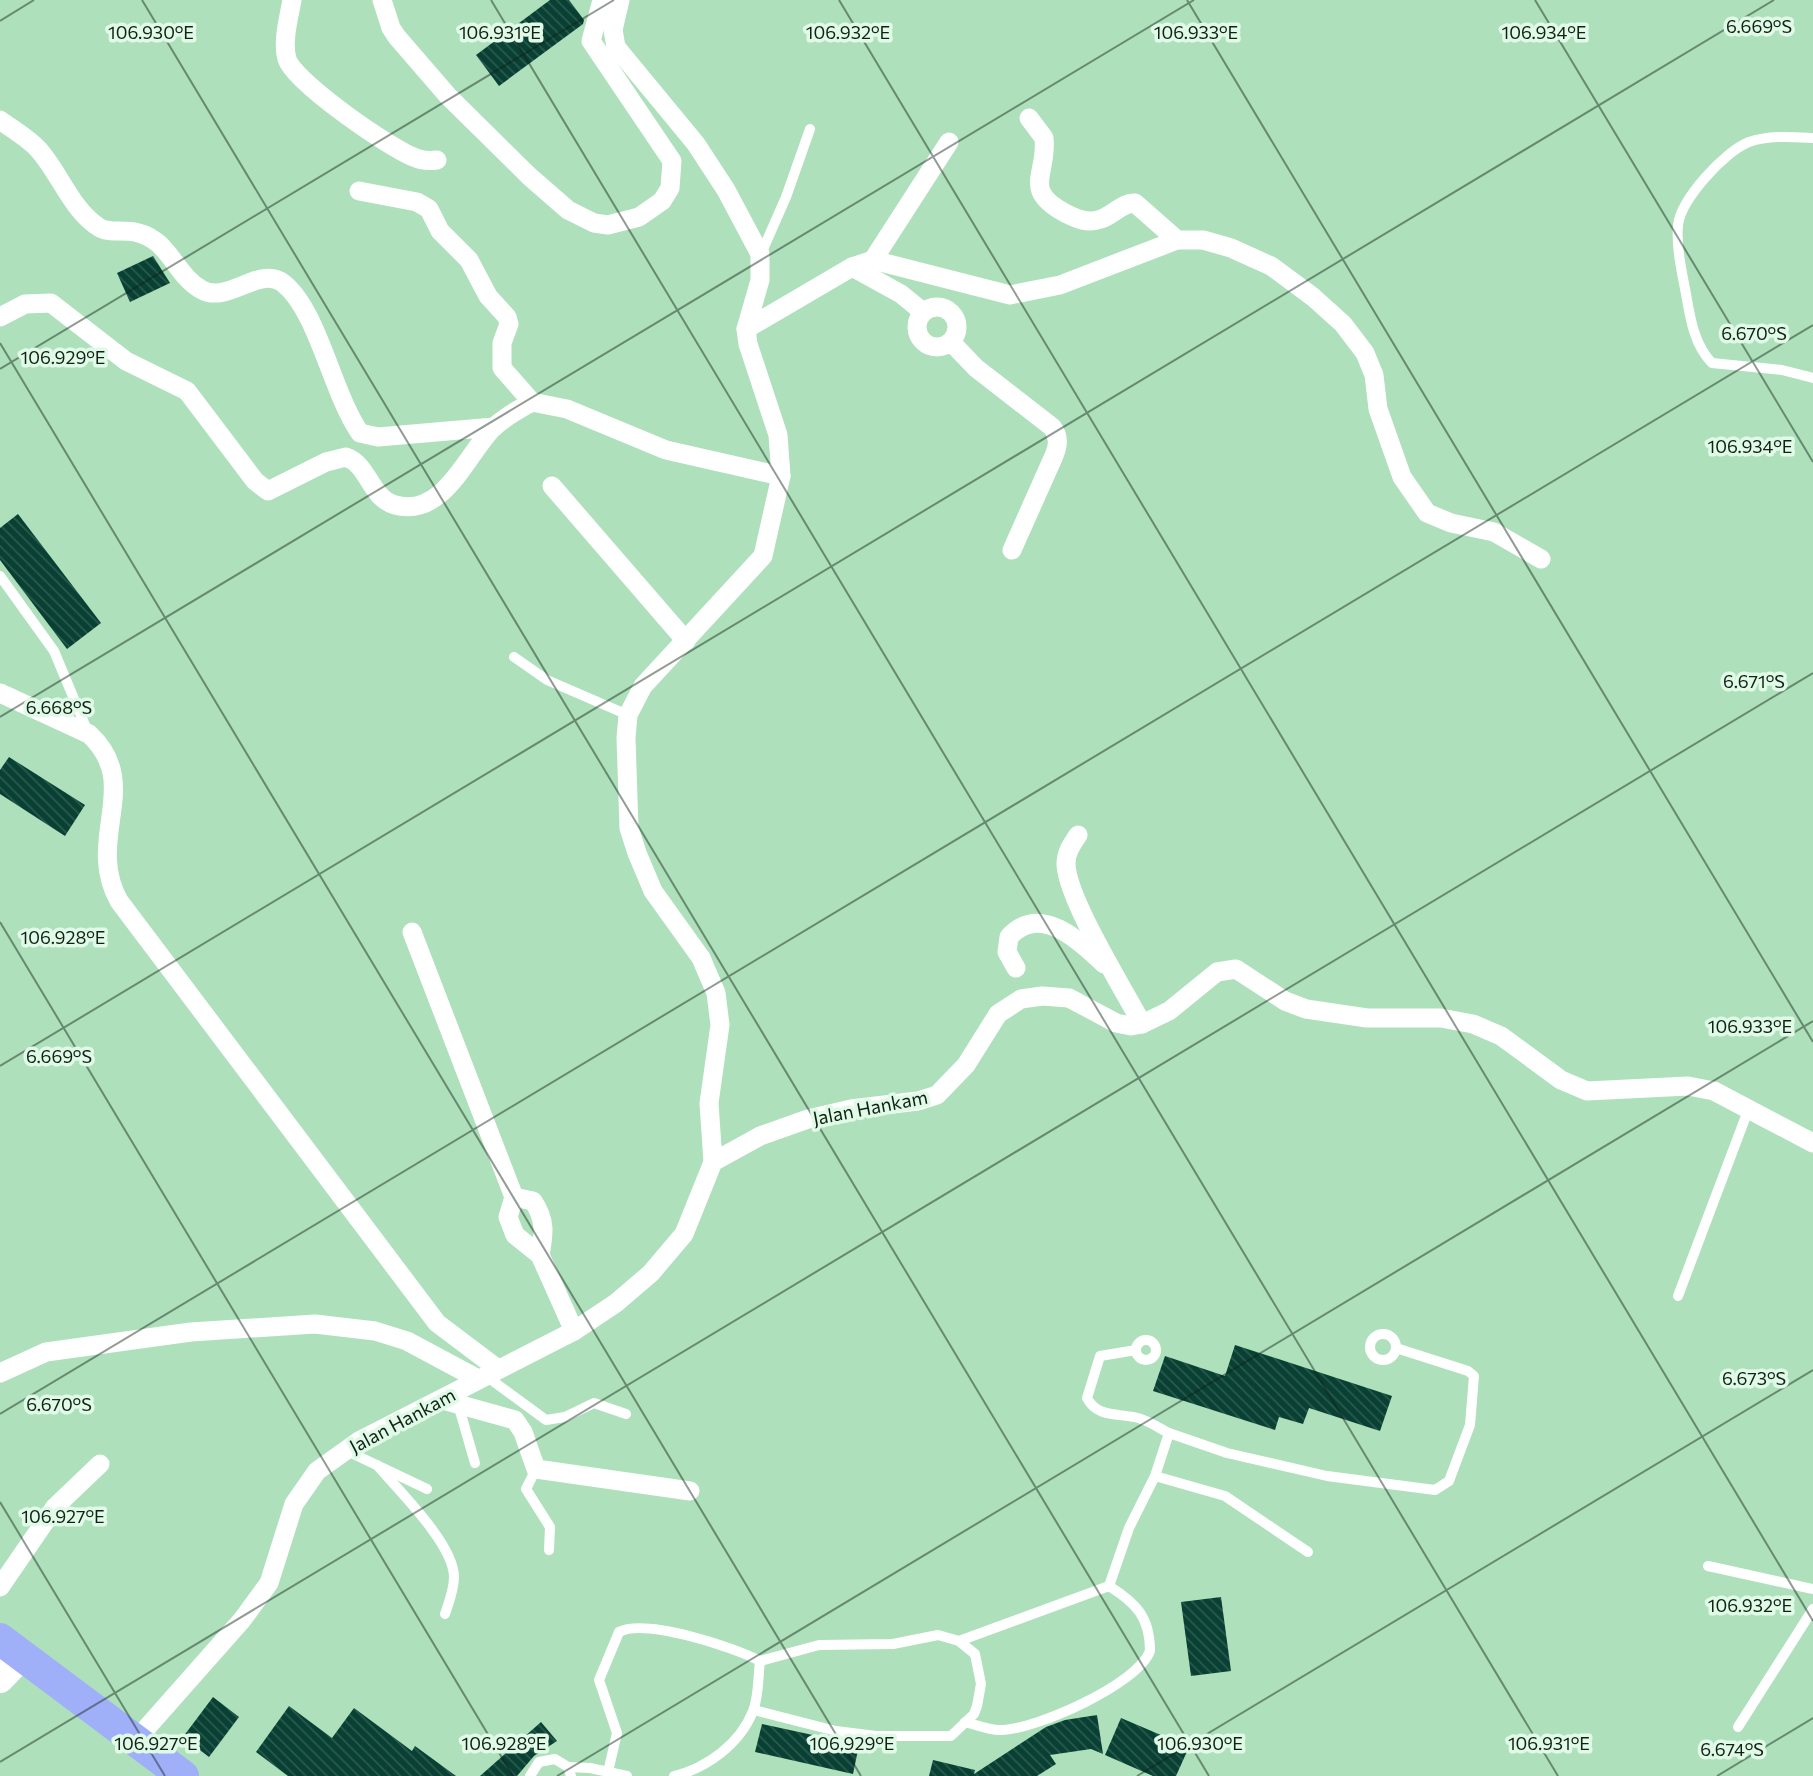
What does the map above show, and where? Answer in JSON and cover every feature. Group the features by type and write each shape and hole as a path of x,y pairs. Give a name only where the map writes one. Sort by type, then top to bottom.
{"highway":[{"path":"11,1647 183,1776"}],"main road":[{"path":"0,1679 11,1647"}],"street":[{"path":"292,0 287,24 287,58 298,75 313,90 406,154 424,160 437,160"},
{"path":"382,0 391,28 448,96 498,148 568,210 582,218 608,225 648,213 662,201 670,188 672,161 591,41 602,0"},
{"path":"620,0 613,30 616,47 696,144 726,190 760,254 759,286 746,330 748,344 778,435 781,476 763,556 643,686 628,715 629,828 658,899 709,973 720,1015 709,1103 713,1162"},
{"path":"1029,118 1044,138 1038,187 1047,202 1080,220 1092,222 1108,216 1128,203 1135,203 1177,240"},
{"path":"0,120 38,148 82,212 102,229 135,230 159,244 185,277 204,292 223,294 267,279 281,281 299,300 347,415 360,433 377,437 494,427"},
{"path":"873,260 949,142"},
{"path":"672,161 696,144"},
{"path":"359,191 417,202 429,209 440,231 469,260 488,296 507,317 509,324 502,343 502,368 532,402 567,409 666,450 781,476"},
{"path":"746,330 852,267 873,260 1010,295 1060,285 1177,240 1203,240 1231,248 1271,266 1313,296 1343,324 1365,354 1374,375 1378,408 1402,477 1427,513 1451,523 1494,532 1541,559"},
{"path":"852,267 901,294 923,312"},
{"path":"0,317 25,304 41,301 51,303 126,361 187,391 255,481 268,491 326,462 346,457 357,463 374,489 387,502 404,506 418,504 444,491 494,427 532,402"},
{"path":"936,307 949,311 957,322 951,342 938,348 925,344 916,325 923,312 936,307"},
{"path":"951,342 976,368 1052,427 1056,434 1058,446 1054,458 1012,550"},
{"path":"552,486 686,641"},
{"path":"0,693 89,734 105,753 114,774 106,864 119,901 436,1323 487,1374"},
{"path":"1079,835 1069,849 1068,875 1078,903 1142,1024 1180,1003 1217,972 1236,969 1285,1001 1306,1009 1367,1018 1441,1018 1473,1024 1501,1037 1561,1080 1587,1091 1694,1087 1725,1095 1813,1143"},
{"path":"1016,968 1007,952 1009,937 1024,925 1041,923 1075,937 1117,976"},
{"path":"412,932 514,1197 508,1217 515,1235 540,1255 574,1331"},
{"name":"Jalan Hankam","path":"135,1741 257,1601 275,1570 288,1518 303,1488 324,1465 388,1425 451,1402 487,1374 574,1331 629,1293 669,1254 691,1220 713,1162 772,1131 808,1119 851,1109 918,1101 937,1095 966,1065 998,1014 1021,999 1042,996 1069,998 1116,1024 1142,1024"},
{"path":"514,1197 525,1197 538,1208 545,1230 540,1255"},
{"path":"0,1373 46,1352 226,1329 315,1324 374,1331 407,1341 487,1374"},
{"path":"451,1402 515,1420 523,1432 536,1469 691,1491"},
{"path":"0,1587 55,1507 100,1464"}],"lane":[{"path":"760,254 786,197 810,129"},
{"path":"1813,138 1768,139 1735,149 1707,176 1682,210 1678,241 1689,309 1698,345 1705,356 1712,363 1782,370 1813,378"},
{"path":"0,576 54,651 89,734"},
{"path":"514,657 547,680 628,715"},
{"path":"1678,1296 1749,1108"},
{"path":"1136,1350 1100,1356 1087,1398 1092,1407 1102,1413 1140,1419 1169,1433 1227,1453 1327,1476 1438,1489 1449,1481 1470,1425 1475,1379 1468,1371 1396,1348"},
{"path":"487,1374 546,1420 565,1417 594,1403 626,1414"},
{"path":"451,1402 475,1463"},
{"path":"1109,1586 1129,1528 1155,1476 1169,1433"},
{"path":"345,1450 427,1489"},
{"path":"377,1465 437,1538 452,1563 452,1592 445,1614"},
{"path":"536,1469 526,1489 550,1527 549,1550"},
{"path":"1155,1476 1225,1496 1308,1552"},
{"path":"1708,1566 1813,1589"},
{"path":"959,1642 1109,1586"},
{"path":"965,1722 994,1730 1025,1726 1100,1695 1140,1668 1150,1651 1146,1621 1136,1604 1109,1586"},
{"path":"1738,1727 1813,1609"},
{"path":"608,1772 618,1733 599,1680 619,1632 637,1628 666,1632 723,1645 760,1661 819,1645 893,1644 938,1635 959,1642 975,1654 980,1675 977,1706 951,1736 876,1736 836,1731 754,1710"},
{"path":"674,1776 688,1772 723,1752 754,1710 760,1661"},
{"path":"530,1776 533,1768 546,1759 562,1762 570,1772 608,1772 627,1776"}],"building":[{"path":"550,0 569,0 584,20 583,24 499,86 476,55"},
{"path":"153,256 170,283 130,302 117,273"},
{"path":"18,514 101,623 67,649 0,560 0,528"},
{"path":"9,757 85,805 65,836 0,794 0,770"},
{"path":"1235,1345 1392,1396 1380,1431 1309,1408 1303,1424 1279,1417 1275,1430 1153,1391 1165,1356 1225,1376"},
{"path":"1221,1597 1231,1671 1191,1676 1181,1602"},
{"path":"213,1697 239,1717 209,1757 183,1737"},
{"path":"289,1706 332,1738 354,1708 412,1751 415,1746 456,1776 288,1776 256,1752"},
{"path":"1097,1715 1103,1754 1091,1749 1050,1755 1056,1764 1037,1776 929,1776 933,1760 975,1770 974,1774 1046,1727 1065,1720"},
{"path":"1121,1718 1189,1747 1176,1776 1153,1776 1105,1755"},
{"path":"541,1722 557,1741 534,1756 517,1776 480,1776"},
{"path":"762,1724 859,1745 853,1774 755,1752"}]}
